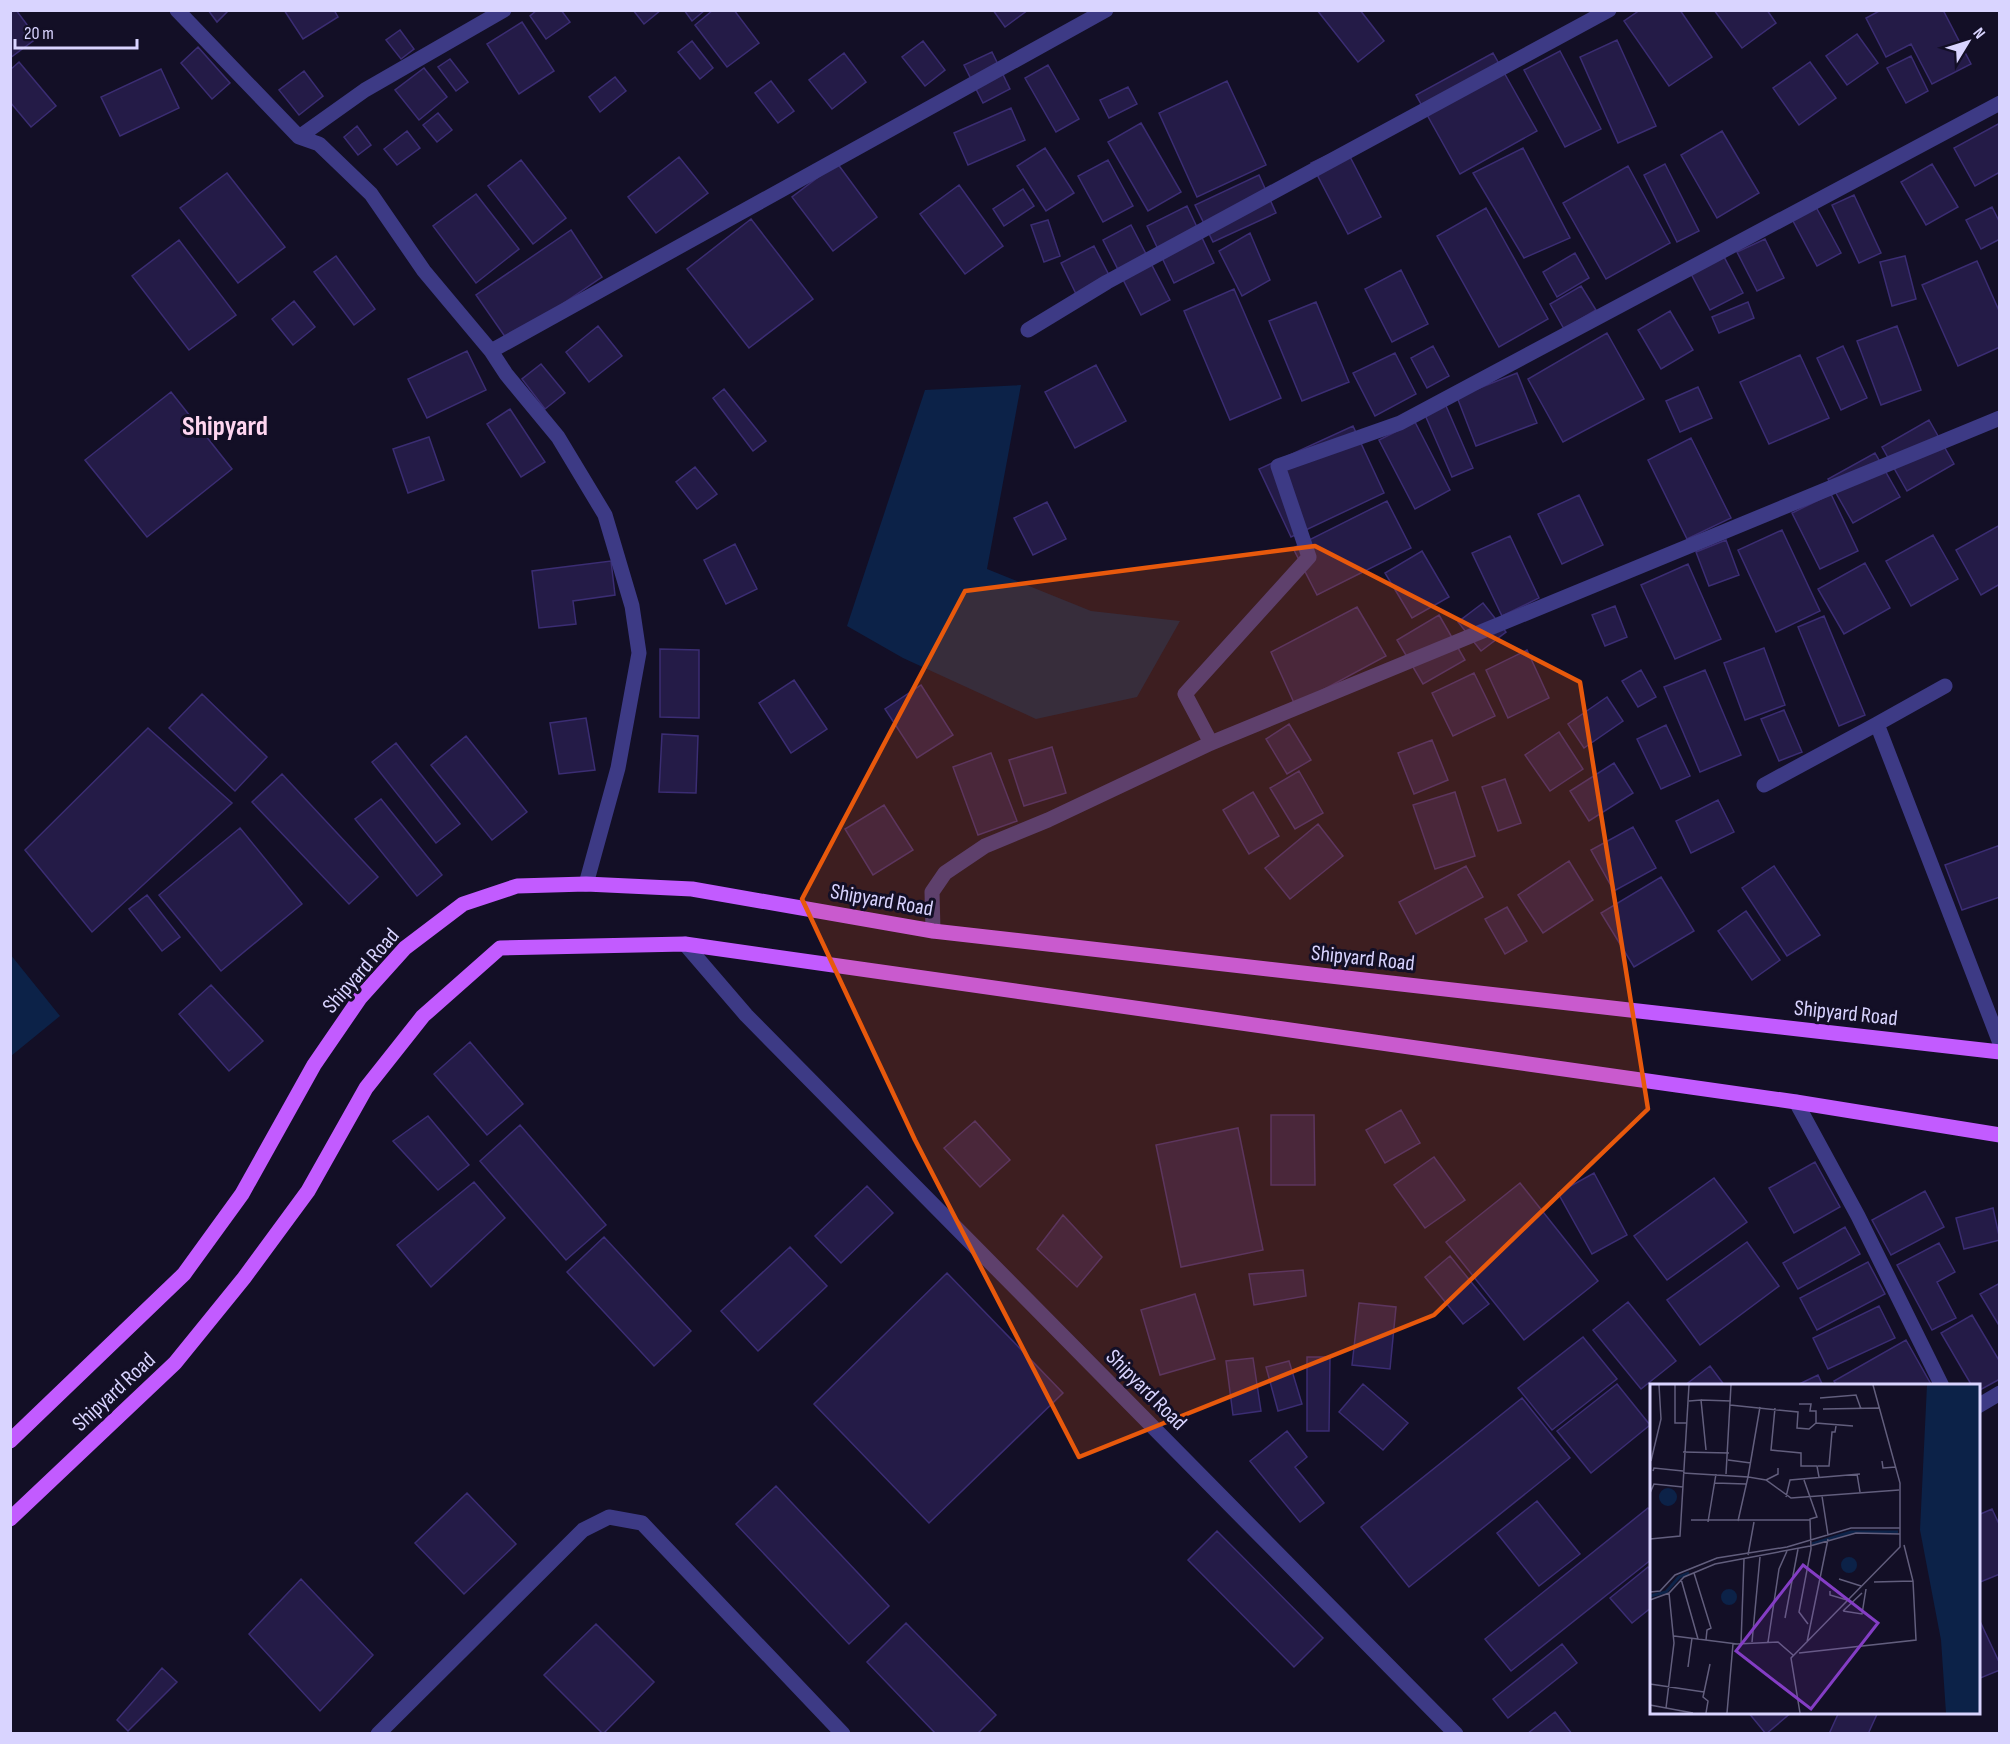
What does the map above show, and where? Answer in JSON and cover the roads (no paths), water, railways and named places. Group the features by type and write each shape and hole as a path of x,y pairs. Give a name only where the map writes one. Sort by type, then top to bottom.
{"main road":[{"name":"Shipyard Road","path":"10,1440 184,1274 242,1194 314,1065 360,998 405,948 463,904 517,886 586,884 693,889 933,931 2000,1052"},
{"name":"Shipyard Road","path":"10,1519 175,1363 244,1278 308,1191 366,1088 423,1016 500,948 685,944"},
{"path":"685,944 1796,1102 2000,1135"}],"street":[{"path":"177,10 299,137 319,144 371,194 424,271 491,351 506,374 558,437 605,516 632,606 639,653 618,768 586,884"},
{"path":"299,137 365,90 504,10"},
{"path":"491,351 1106,10"},
{"path":"1028,330 1107,282 1609,10"},
{"path":"1211,743 1185,694 1308,557 1278,466 1400,423 2000,103"},
{"path":"933,931 932,892 945,873 985,846 1048,820 1211,743 2000,418"},
{"path":"1764,785 1945,686"},
{"path":"1877,724 2000,1043"},
{"name":"Shipyard Road","path":"685,944 746,1015 1456,1734"},
{"path":"1796,1102 1858,1216 1941,1384"},
{"path":"1980,1405 2000,1393"},
{"path":"378,1734 583,1530 609,1517 642,1522 843,1734"}],"water":[{"path":"1021,385 987,569 1091,611 1180,621 1137,697 1036,719 903,658 847,626 925,390"},
{"path":"10,954 60,1016 11,1056 10,1056"}],"district":[{"name":"Shipyard","path":"225,425"}]}
